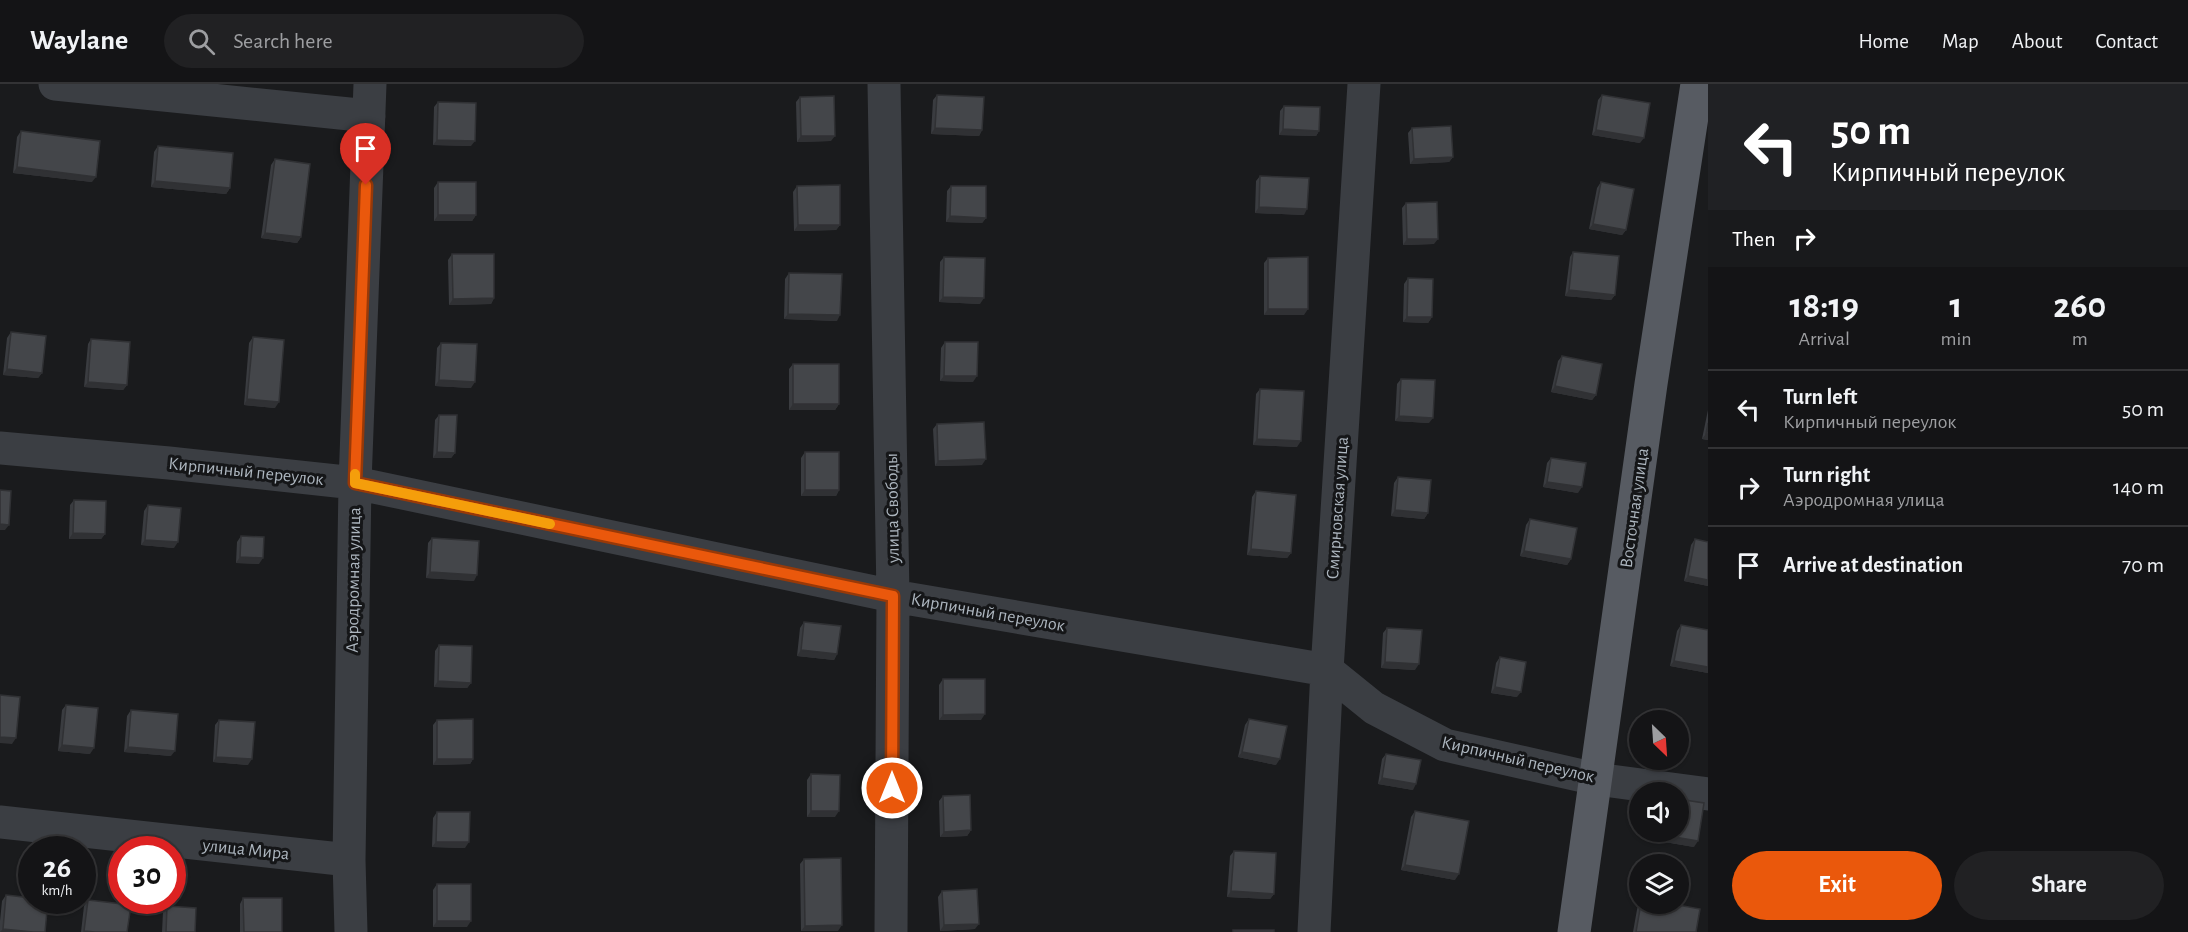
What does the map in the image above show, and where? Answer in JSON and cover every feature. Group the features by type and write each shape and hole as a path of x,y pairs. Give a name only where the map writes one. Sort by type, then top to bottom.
{"main road":[{"name":"Восточная улица","path":"1574,932 1651,384 1698,84"}],"street":[{"path":"55,84 369,116"},
{"name":"Аэродромная улица","path":"351,932 349,860 355,483 370,84"},
{"name":"улица Свободы","path":"884,84 893,596 891,932"},
{"name":"Смирновская улица","path":"1314,932 1327,670 1364,84"},
{"name":"Кирпичный переулок","path":"0,448 355,483 893,596 1327,670 1374,708 1445,745 1596,779 1708,794"},
{"name":"улица Мира","path":"0,822 349,860"}],"building":[{"path":"937,95 984,97 982,130 935,128"},
{"path":"1602,95 1650,103 1644,138 1596,130"},
{"path":"834,96 835,136 801,136 800,97"},
{"path":"438,102 476,103 475,141 437,140"},
{"path":"1284,106 1320,107 1319,131 1283,129"},
{"path":"1451,126 1453,157 1414,159 1412,128"},
{"path":"21,131 100,141 96,177 17,167"},
{"path":"158,146 233,153 230,188 155,181"},
{"path":"275,159 310,164 301,237 265,233"},
{"path":"1260,176 1309,178 1307,209 1259,207"},
{"path":"438,182 476,182 476,215 438,215"},
{"path":"1601,182 1634,189 1626,230 1593,224"},
{"path":"840,185 840,225 798,225 797,186"},
{"path":"951,186 986,186 986,218 950,216"},
{"path":"1437,202 1438,239 1407,239 1406,203"},
{"path":"1573,252 1619,256 1615,295 1569,290"},
{"path":"452,254 494,254 494,298 453,299"},
{"path":"944,257 985,258 984,298 943,297"},
{"path":"1308,257 1308,309 1268,309 1268,258"},
{"path":"789,273 842,274 840,315 788,314"},
{"path":"1408,278 1433,279 1432,317 1407,317"},
{"path":"11,332 46,336 42,373 7,369"},
{"path":"253,337 284,340 279,402 247,399"},
{"path":"91,339 130,342 127,385 88,382"},
{"path":"945,342 978,342 977,376 944,376"},
{"path":"441,343 477,344 475,382 439,380"},
{"path":"1562,356 1602,364 1596,395 1555,386"},
{"path":"793,364 839,364 839,404 793,404"},
{"path":"1401,379 1435,380 1433,418 1399,416"},
{"path":"1260,389 1304,391 1301,441 1257,439"},
{"path":"439,415 457,415 455,453 437,452"},
{"path":"984,422 986,459 938,461 937,424"},
{"path":"805,452 839,452 839,490 805,490"},
{"path":"1551,458 1586,463 1582,487 1547,482"},
{"path":"1398,477 1431,480 1428,513 1395,510"},
{"path":"0,490 11,491 9,525 0,524"},
{"path":"1256,491 1296,495 1291,553 1251,549"},
{"path":"74,500 106,501 105,534 73,533"},
{"path":"148,505 181,508 178,542 145,540"},
{"path":"1530,519 1577,528 1571,559 1524,551"},
{"path":"241,536 264,537 263,558 240,557"},
{"path":"432,538 479,541 477,575 430,572"},
{"path":"1695,539 1708,542 1708,580 1688,576"},
{"path":"804,622 841,626 837,654 801,650"},
{"path":"1681,625 1708,630 1708,667 1674,661"},
{"path":"1387,628 1422,630 1419,664 1385,662"},
{"path":"439,645 472,646 471,683 438,681"},
{"path":"1500,657 1526,662 1521,692 1495,687"},
{"path":"943,679 985,679 985,714 943,715"},
{"path":"0,695 20,697 16,738 0,737"},
{"path":"66,705 98,708 94,748 62,745"},
{"path":"131,710 178,714 175,751 128,747"},
{"path":"473,719 473,759 437,759 437,720"},
{"path":"1249,719 1287,726 1280,759 1242,752"},
{"path":"219,720 255,722 252,759 216,757"},
{"path":"1386,754 1421,760 1416,784 1382,778"},
{"path":"811,774 840,775 839,811 811,811"},
{"path":"970,795 971,830 944,832 943,796"},
{"path":"1689,801 1704,803 1698,841 1689,839"},
{"path":"1415,811 1469,821 1459,874 1405,865"},
{"path":"437,812 470,812 469,842 436,842"},
{"path":"1234,851 1276,853 1274,894 1231,891"},
{"path":"841,858 842,925 805,926 804,859"},
{"path":"437,884 471,884 471,921 437,921"},
{"path":"977,889 979,924 944,925 942,891"},
{"path":"6,895 18,896 18,914 47,914 45,932 3,929"},
{"path":"243,898 282,898 282,932 244,932"},
{"path":"96,901 108,902 108,914 130,914 127,932 84,931 86,914 96,914"},
{"path":"186,907 196,908 195,932 166,932 167,914 186,914"},
{"path":"1689,907 1700,909 1696,932 1636,932 1639,914 1689,914"},
{"path":"1233,930 1274,930 1274,932 1233,932"}],"slow traffic":[{"path":"355,474 355,483 550,524"}],"route":[{"path":"366,185 355,483 893,596 892,788"}]}
